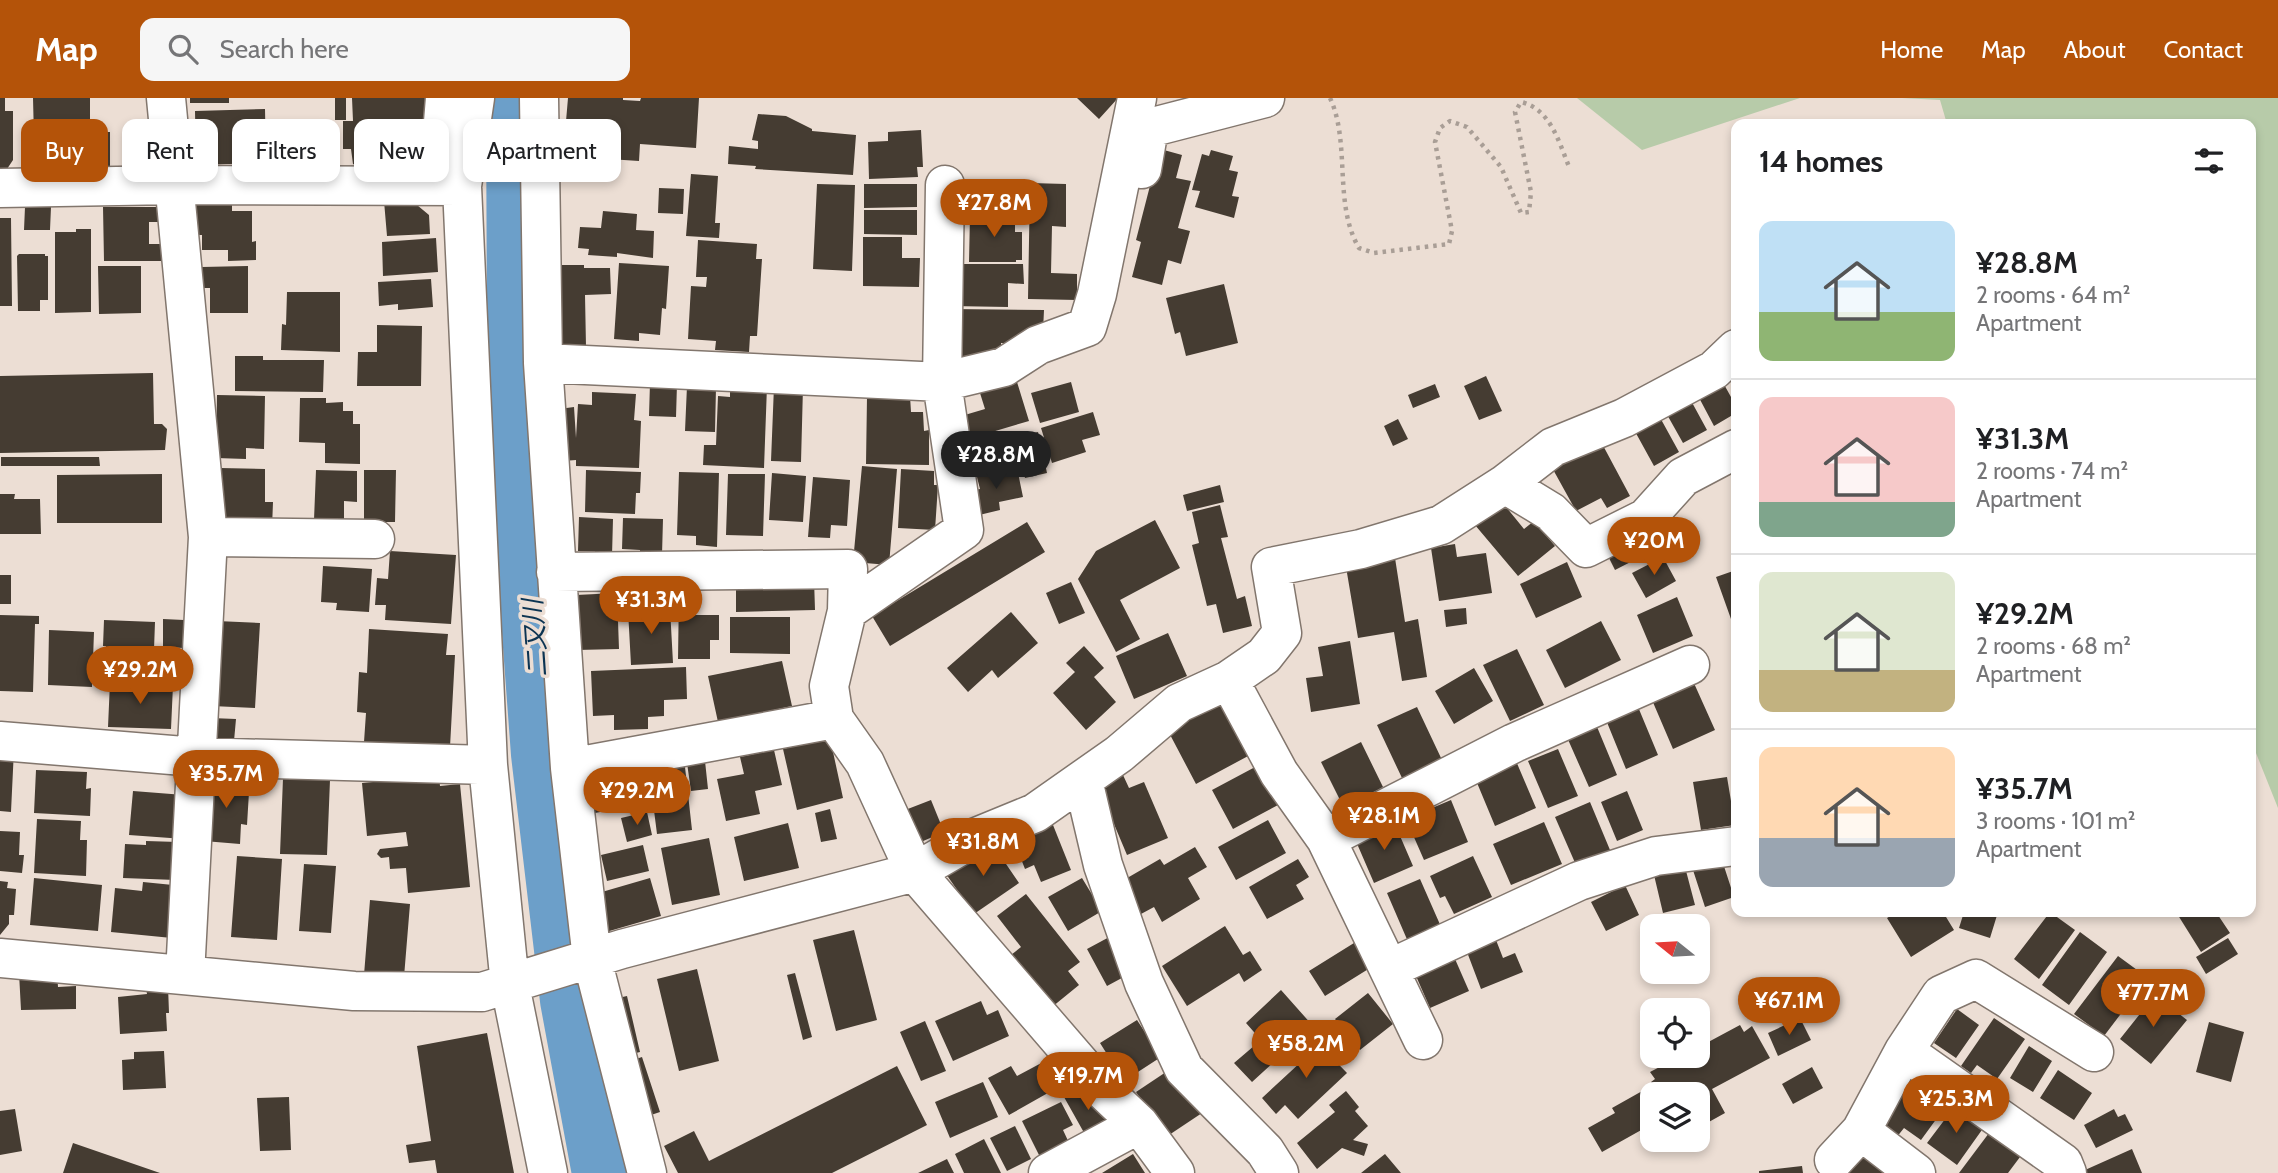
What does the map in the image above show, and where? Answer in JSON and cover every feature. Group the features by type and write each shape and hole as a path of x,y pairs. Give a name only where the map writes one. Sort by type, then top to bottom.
{"street":[{"path":"166,98 208,537 185,975"},
{"path":"445,98 442,134 462,186"},
{"path":"475,98 462,186 488,765 548,1173"},
{"path":"539,98 542,363 583,962 648,1173"},
{"path":"1087,327 1097,294 1137,98"},
{"path":"542,363 942,382 1004,367 1038,345 1116,317 1149,128 1265,98"},
{"path":"0,188 176,185 462,186"},
{"path":"847,611 964,530 942,382 945,185"},
{"path":"0,958 355,991 482,992 622,948 915,872 974,838 1035,813 1119,754 1179,703 1230,680 1264,656 1282,632 1271,567 1361,549 1441,525 1505,484 1553,447 1624,418 1714,370 1731,354"},
{"path":"1505,484 1551,512 1586,548 1646,518 1683,477 1731,452"},
{"path":"208,537 375,539"},
{"path":"556,572 848,569 847,611 830,686 834,719 865,763 915,872 1103,1090 1139,1124 1175,1173"},
{"path":"1326,839 1514,743 1690,665"},
{"path":"1230,680 1279,773 1326,839 1423,1040"},
{"path":"570,768 834,719"},
{"path":"0,741 196,757 488,765"},
{"path":"1083,780 1103,865 1144,983 1184,1069 1265,1151 1279,1173"},
{"path":"1389,969 1579,881 1656,856 1731,847"},
{"path":"1833,1160 1861,1131 1904,1051 1941,995 1976,979 2094,1052"},
{"path":"1904,1051 2063,1163 2067,1173"},
{"path":"1048,1173 1139,1124"},
{"path":"1861,1131 1916,1173"}],"path":[{"path":"1330,98 1336,112 1351,234 1359,248 1374,253 1449,244 1452,231 1435,142 1440,128 1450,121 1467,127 1501,167 1521,213 1529,212 1531,192 1515,112 1521,102 1534,105 1550,123 1570,169"}],"green space":[{"path":"1577,98 1800,98 1731,119 1642,150"},
{"path":"1902,98 2278,98 2278,808 2256,753 2256,119 1946,119 1940,100"}],"building":[{"path":"0,98 5,98 5,111 13,111 13,160 7,169 0,169"},
{"path":"33,98 90,98 90,119 34,119"},
{"path":"190,98 229,98 229,103 190,103"},
{"path":"335,98 346,98 346,120 335,119"},
{"path":"352,98 425,98 425,119 354,119 354,164 351,149 343,149 343,121 353,121"},
{"path":"568,98 623,98 640,101 641,98 699,98 696,148 640,144 639,161 621,160 621,119 566,119"},
{"path":"1077,98 1118,98 1099,119"},
{"path":"265,109 265,119 232,119 232,164 218,164 218,119 195,119 195,111"},
{"path":"758,114 786,116 812,131 856,135 853,175 755,169 756,166 728,164 729,146 758,149 758,141 752,140"},
{"path":"921,130 923,167 917,167 918,177 869,179 868,142 888,141 888,132"},
{"path":"108,132 110,132 108,169"},
{"path":"1153,147 1182,155 1176,178 1191,181 1178,228 1190,231 1181,264 1168,260 1162,285 1132,277 1141,242 1136,240 1152,178"},
{"path":"1211,150 1233,156 1229,170 1238,172 1232,196 1239,197 1234,218 1195,207 1200,191 1192,190 1202,154 1209,156"},
{"path":"691,174 718,176 715,223 720,223 719,238 686,236"},
{"path":"1030,183 1066,184 1066,227 1052,226 1051,273 1077,274 1077,300 1028,299"},
{"path":"817,184 855,185 852,271 813,269"},
{"path":"864,184 917,184 917,207 864,208"},
{"path":"659,188 684,189 683,214 658,213"},
{"path":"411,200 429,215 430,234 387,236 384,201"},
{"path":"196,205 232,205 232,211 252,211 252,242 256,241 256,260 228,261 228,250 202,250 202,235 196,235"},
{"path":"25,207 51,207 50,230 24,230"},
{"path":"103,207 160,207 160,222 149,222 149,244 169,244 169,261 104,261"},
{"path":"864,210 917,210 917,235 864,234"},
{"path":"603,211 637,214 636,230 654,231 653,258 617,253 617,257 588,255 589,249 578,248 580,227 601,228"},
{"path":"970,215 1015,216 1015,232 1022,232 1022,260 969,262"},
{"path":"0,218 11,218 12,306 0,306"},
{"path":"76,229 91,229 91,312 55,313 55,232 76,232"},
{"path":"863,237 902,237 902,258 920,258 919,287 863,286"},
{"path":"436,238 438,272 383,276 382,242"},
{"path":"698,240 757,244 756,259 762,259 757,336 750,336 749,352 715,350 716,341 688,339 691,286 706,287 707,277 696,277"},
{"path":"19,254 48,256 48,300 40,300 40,311 18,311"},
{"path":"619,263 669,266 666,309 662,308 660,335 639,333 639,341 614,339"},
{"path":"951,264 1023,264 1024,284 1008,283 1008,307 951,306"},
{"path":"551,265 610,268 611,294 585,295 586,347 553,348"},
{"path":"98,266 141,266 141,313 99,314"},
{"path":"248,266 248,313 210,313 210,288 202,288 202,267"},
{"path":"431,279 433,307 398,310 398,304 379,306 378,282"},
{"path":"1224,284 1238,343 1186,356 1180,332 1175,334 1166,298"},
{"path":"287,292 340,292 340,352 281,350 282,324 286,325"},
{"path":"951,309 1044,310 1043,331 1018,344 1001,343 1001,354 985,358 951,357"},
{"path":"377,325 422,326 421,386 357,386 358,352 377,352"},
{"path":"235,356 263,356 263,360 324,360 323,392 235,391"},
{"path":"153,373 154,424 162,424 167,429 165,450 0,453 0,376"},
{"path":"1486,376 1502,411 1479,420 1464,386"},
{"path":"1721,379 1731,397 1731,416 1714,426 1696,392"},
{"path":"1017,382 1029,421 965,440 958,417 985,409 980,393"},
{"path":"1071,382 1079,412 1040,423 1031,393"},
{"path":"650,383 677,384 676,417 649,416"},
{"path":"730,384 767,386 764,468 703,465 704,445 716,445 718,396 730,397"},
{"path":"1435,384 1440,397 1413,408 1408,395"},
{"path":"687,386 716,387 715,432 685,431"},
{"path":"774,386 803,387 801,462 771,461"},
{"path":"592,392 636,394 634,420 641,421 639,468 576,466 576,460 563,461 559,409 574,407 576,438 578,404 592,405"},
{"path":"217,395 265,396 264,449 246,448 246,459 216,458"},
{"path":"910,396 911,412 923,412 924,431 929,430 929,465 866,464 867,397"},
{"path":"1689,397 1707,430 1683,443 1665,411"},
{"path":"300,398 326,398 326,403 343,402 343,411 353,411 353,424 360,424 360,464 325,463 325,443 299,442"},
{"path":"1093,412 1100,435 1082,440 1086,452 1052,463 1041,428"},
{"path":"1657,412 1679,452 1654,466 1632,426"},
{"path":"1398,419 1408,439 1393,446 1384,426"},
{"path":"1038,432 1047,473 1025,478 1021,461 966,474 960,451"},
{"path":"1599,438 1630,496 1607,508 1601,498 1576,511 1550,464"},
{"path":"1,457 99,457 100,466 1,466"},
{"path":"862,466 897,469 889,565 853,562"},
{"path":"220,468 265,469 265,502 273,502 272,528 219,523"},
{"path":"1017,468 1023,497 999,502 1000,510 975,516 969,491 980,489 977,477"},
{"path":"901,469 934,471 934,485 938,485 935,530 898,528"},
{"path":"316,470 357,471 357,502 344,501 344,520 314,520"},
{"path":"364,470 396,470 395,522 364,522"},
{"path":"586,470 641,472 635,514 585,512"},
{"path":"679,472 719,473 717,547 696,545 696,536 677,535"},
{"path":"772,473 806,476 803,522 769,520"},
{"path":"162,474 162,523 57,523 57,475"},
{"path":"728,474 765,474 763,536 726,535"},
{"path":"813,477 850,480 847,526 831,525 830,538 808,537"},
{"path":"1220,485 1224,502 1187,511 1183,495"},
{"path":"0,494 15,494 14,499 40,499 41,534 0,534"},
{"path":"1502,502 1524,529 1534,521 1555,546 1518,576 1475,525"},
{"path":"1220,505 1228,537 1221,538 1237,599 1245,596 1252,626 1223,633 1216,604 1207,606 1192,545 1199,543 1192,512"},
{"path":"579,517 613,519 612,556 595,556 595,551 578,551"},
{"path":"623,518 663,519 662,555 640,555 640,550 622,549"},
{"path":"1155,520 1180,568 1120,600 1140,639 1116,652 1078,579 1096,551"},
{"path":"1027,522 1045,552 890,646 872,616"},
{"path":"1638,534 1648,553 1615,570 1606,552"},
{"path":"1455,544 1457,557 1486,553 1492,593 1439,601 1431,548"},
{"path":"390,551 456,555 451,624 385,620 386,605 375,605 377,578 388,579"},
{"path":"1663,557 1676,581 1646,598 1632,573"},
{"path":"1395,558 1405,622 1418,619 1427,677 1402,681 1394,632 1358,638 1346,567"},
{"path":"1567,562 1582,597 1536,618 1520,584"},
{"path":"323,566 372,569 369,612 336,610 337,603 321,602"},
{"path":"1731,572 1731,619 1716,577"},
{"path":"0,575 11,575 11,604 0,604"},
{"path":"814,579 815,610 736,612 736,582"},
{"path":"1071,582 1085,613 1059,624 1046,593"},
{"path":"679,592 695,592 694,615 719,615 719,640 710,640 710,659 678,659"},
{"path":"617,593 619,649 577,650 576,595"},
{"path":"1677,597 1693,636 1653,653 1637,615"},
{"path":"670,608 673,663 631,665 628,610"},
{"path":"1466,608 1467,624 1446,627 1444,610"},
{"path":"1011,612 1038,643 998,678 992,670 968,692 947,668"},
{"path":"0,615 39,616 39,624 35,624 33,692 0,691"},
{"path":"730,617 790,617 790,654 730,653"},
{"path":"163,619 184,620 184,648 163,647"},
{"path":"104,620 155,622 153,677 105,676"},
{"path":"217,621 260,623 255,708 212,706"},
{"path":"1601,621 1621,660 1565,688 1546,650"},
{"path":"369,629 448,634 446,655 455,655 450,747 364,742 366,713 357,712 359,672 367,673"},
{"path":"49,630 94,632 92,687 48,685"},
{"path":"1168,633 1187,676 1134,699 1116,656"},
{"path":"1350,641 1360,704 1311,712 1306,678 1323,676 1318,647"},
{"path":"1084,646 1104,668 1094,677 1116,702 1086,730 1053,693 1075,672 1066,663"},
{"path":"1517,649 1544,705 1510,721 1483,665"},
{"path":"782,661 792,706 718,722 708,676"},
{"path":"686,667 687,699 664,700 664,716 648,717 648,729 614,730 614,715 593,716 591,671"},
{"path":"1474,668 1493,701 1454,724 1435,691"},
{"path":"1693,681 1715,730 1673,749 1652,700"},
{"path":"110,682 173,685 171,729 108,727"},
{"path":"1220,698 1250,755 1196,784 1166,727"},
{"path":"1636,702 1658,755 1626,769 1604,715"},
{"path":"1417,707 1442,760 1402,778 1377,725"},
{"path":"211,718 236,719 234,741 210,740"},
{"path":"1595,722 1617,775 1589,787 1566,735"},
{"path":"830,738 843,798 797,810 783,749"},
{"path":"1361,742 1383,787 1344,808 1321,762"},
{"path":"0,748 14,749 11,812 0,811"},
{"path":"1558,749 1578,796 1548,808 1528,761"},
{"path":"774,750 782,785 755,791 760,814 726,821 717,779 744,774 740,757"},
{"path":"705,761 708,789 691,791 687,763"},
{"path":"1516,761 1536,808 1495,826 1475,778"},
{"path":"1257,766 1278,805 1233,829 1212,790"},
{"path":"685,767 692,830 657,834 649,771"},
{"path":"36,770 87,772 86,789 91,788 90,816 34,813"},
{"path":"639,771 646,803 595,813 589,781"},
{"path":"1123,775 1129,788 1144,782 1168,838 1127,855 1098,786"},
{"path":"209,776 243,779 242,792 249,792 247,825 241,824 240,844 204,841"},
{"path":"439,776 440,786 460,784 470,887 408,893 406,868 390,869 389,857 381,858 377,854 380,849 408,846 406,832 367,836 362,783"},
{"path":"1727,777 1731,826 1701,830 1693,782"},
{"path":"283,778 330,780 327,855 280,854"},
{"path":"133,791 184,795 184,839 129,835"},
{"path":"1627,791 1643,830 1617,841 1601,802"},
{"path":"931,800 944,832 914,845 900,812"},
{"path":"1451,800 1468,842 1424,860 1406,819"},
{"path":"1590,802 1610,850 1576,865 1555,817"},
{"path":"830,809 837,839 821,842 815,813"},
{"path":"647,812 652,835 627,842 621,818"},
{"path":"1049,815 1071,870 1041,882 1034,865 1025,869 1010,831"},
{"path":"37,819 81,821 80,840 87,840 86,876 34,873"},
{"path":"1268,820 1286,853 1236,880 1218,847"},
{"path":"1394,822 1413,866 1374,883 1355,839"},
{"path":"1544,822 1562,864 1511,885 1493,844"},
{"path":"788,823 799,868 744,881 734,837"},
{"path":"0,831 20,832 19,855 24,855 22,873 0,871"},
{"path":"709,838 720,895 672,905 661,848"},
{"path":"146,841 178,842 176,880 123,878 125,844 146,845"},
{"path":"991,842 1019,883 974,914 946,874"},
{"path":"643,845 649,871 607,881 601,855"},
{"path":"1195,847 1207,867 1188,878 1200,899 1162,922 1154,907 1141,914 1122,881 1160,859 1164,865"},
{"path":"237,856 282,859 277,940 231,937"},
{"path":"1473,856 1492,897 1454,914 1445,896 1440,898 1430,876"},
{"path":"1721,857 1731,888 1731,898 1705,907 1692,867"},
{"path":"1298,859 1309,877 1296,885 1304,899 1267,919 1249,887"},
{"path":"304,864 336,866 331,933 299,931"},
{"path":"1685,867 1695,905 1663,913 1654,875"},
{"path":"34,878 102,885 98,931 30,925"},
{"path":"650,878 661,916 606,932 595,894"},
{"path":"1082,878 1102,911 1068,931 1048,897"},
{"path":"1420,879 1442,929 1409,944 1387,893"},
{"path":"0,881 8,882 7,888 16,889 14,915 9,915 9,924 0,935"},
{"path":"143,882 173,885 182,939 111,932 115,888 142,891"},
{"path":"1625,885 1639,915 1606,931 1591,902"},
{"path":"1026,894 1080,962 1068,971 1079,985 1052,1007 1011,955 1021,947 997,916"},
{"path":"370,900 410,904 404,977 364,975"},
{"path":"1946,917 1954,930 1911,957 1887,918"},
{"path":"1962,917 1996,917 1990,938 1959,928"},
{"path":"2046,917 2057,917 2075,930 2039,979 2014,959"},
{"path":"2179,917 2219,917 2230,933 2201,952"},
{"path":"1225,926 1243,955 1250,951 1262,970 1244,982 1239,973 1187,1006 1162,966"},
{"path":"854,930 877,1020 836,1031 813,940"},
{"path":"2080,932 2107,952 2069,1005 2042,985"},
{"path":"1113,935 1133,972 1107,986 1087,949"},
{"path":"2228,938 2238,954 2206,974 2196,957"},
{"path":"1496,940 1503,958 1515,953 1523,972 1481,989 1467,952"},
{"path":"1354,943 1370,968 1325,996 1309,971"},
{"path":"2118,956 2148,978 2104,1036 2074,1014"},
{"path":"1455,959 1469,991 1430,1008 1416,976"},
{"path":"697,969 719,1061 679,1071 657,979"},
{"path":"57,972 58,987 76,986 76,1009 21,1010 19,973"},
{"path":"795,973 812,1037 803,1040 787,975"},
{"path":"168,986 167,1031 120,1034 118,997 147,994 146,988"},
{"path":"1281,990 1313,1026 1252,1082 1234,1063 1261,1040 1246,1023"},
{"path":"1368,993 1393,1024 1360,1050 1335,1019"},
{"path":"2155,995 2187,1020 2151,1064 2120,1039"},
{"path":"627,996 640,1052 632,1054 618,998"},
{"path":"981,1001 987,1015 998,1010 1009,1036 953,1061 935,1021"},
{"path":"1957,1009 1979,1025 1956,1058 1934,1043"},
{"path":"1800,1018 1811,1040 1778,1056 1768,1033"},
{"path":"1994,1018 2025,1039 1997,1079 1977,1065 1971,1073 1961,1066"},
{"path":"1137,1020 1161,1057 1124,1081 1100,1043"},
{"path":"925,1021 946,1071 921,1081 900,1032"},
{"path":"2209,1022 2244,1032 2231,1082 2196,1072"},
{"path":"1740,1025 1744,1032 1752,1026 1770,1058 1712,1089 1725,1113 1710,1121 1710,1082 1651,1082 1655,1079 1650,1072 1658,1068 1710,1068 1710,1041"},
{"path":"487,1033 514,1173 437,1173 435,1160 409,1163 406,1145 431,1141 417,1046"},
{"path":"1311,1036 1347,1073 1298,1119 1285,1105 1276,1114 1262,1098 1302,1061 1294,1052"},
{"path":"2029,1046 2052,1061 2033,1092 2010,1078"},
{"path":"164,1051 166,1088 123,1090 122,1060 134,1059 134,1052"},
{"path":"642,1057 660,1112 651,1115 633,1060"},
{"path":"1047,1060 1062,1085 1009,1115 988,1078 1011,1066 1017,1076"},
{"path":"897,1066 927,1125 832,1173 678,1173 664,1146 694,1131 709,1161"},
{"path":"1812,1067 1823,1088 1793,1104 1782,1084"},
{"path":"1172,1068 1202,1113 1166,1137 1136,1092"},
{"path":"2058,1070 2092,1093 2074,1120 2040,1098"},
{"path":"1911,1076 1948,1103 1921,1140 1904,1128 1896,1138 1876,1123"},
{"path":"983,1082 998,1117 950,1138 935,1102"},
{"path":"1085,1086 1115,1122 1087,1138 1064,1097"},
{"path":"1346,1091 1359,1107 1355,1111 1368,1126 1353,1140 1368,1144 1364,1156 1342,1148 1317,1169 1297,1143 1335,1112 1329,1105"},
{"path":"1640,1092 1640,1131 1602,1152 1588,1128 1615,1113 1612,1108"},
{"path":"289,1097 291,1150 260,1151 257,1098"},
{"path":"1061,1102 1073,1125 1063,1130 1070,1145 1041,1159 1022,1121"},
{"path":"1955,1106 1984,1127 1957,1165 1927,1143"},
{"path":"15,1109 22,1151 0,1155 0,1111"},
{"path":"2114,1109 2118,1117 2125,1114 2133,1130 2096,1148 2084,1125"},
{"path":"1015,1126 1031,1159 1007,1171 990,1138"},
{"path":"1992,1129 2023,1153 2008,1173 1959,1173"},
{"path":"984,1139 1001,1173 964,1173 955,1154"},
{"path":"73,1143 160,1173 63,1173"},
{"path":"1860,1145 1895,1173 1838,1173"},
{"path":"2132,1149 2142,1173 2086,1173 2085,1170"},
{"path":"1133,1154 1145,1173 1102,1173"},
{"path":"1385,1154 1401,1173 1361,1173"},
{"path":"947,1159 954,1173 918,1173"},
{"path":"1802,1166 1803,1173 1759,1173 1759,1171"}],"waterway":[{"name":"二又川","path":"519,98 520,344 527,525 544,754 573,1000 605,1173"}]}
